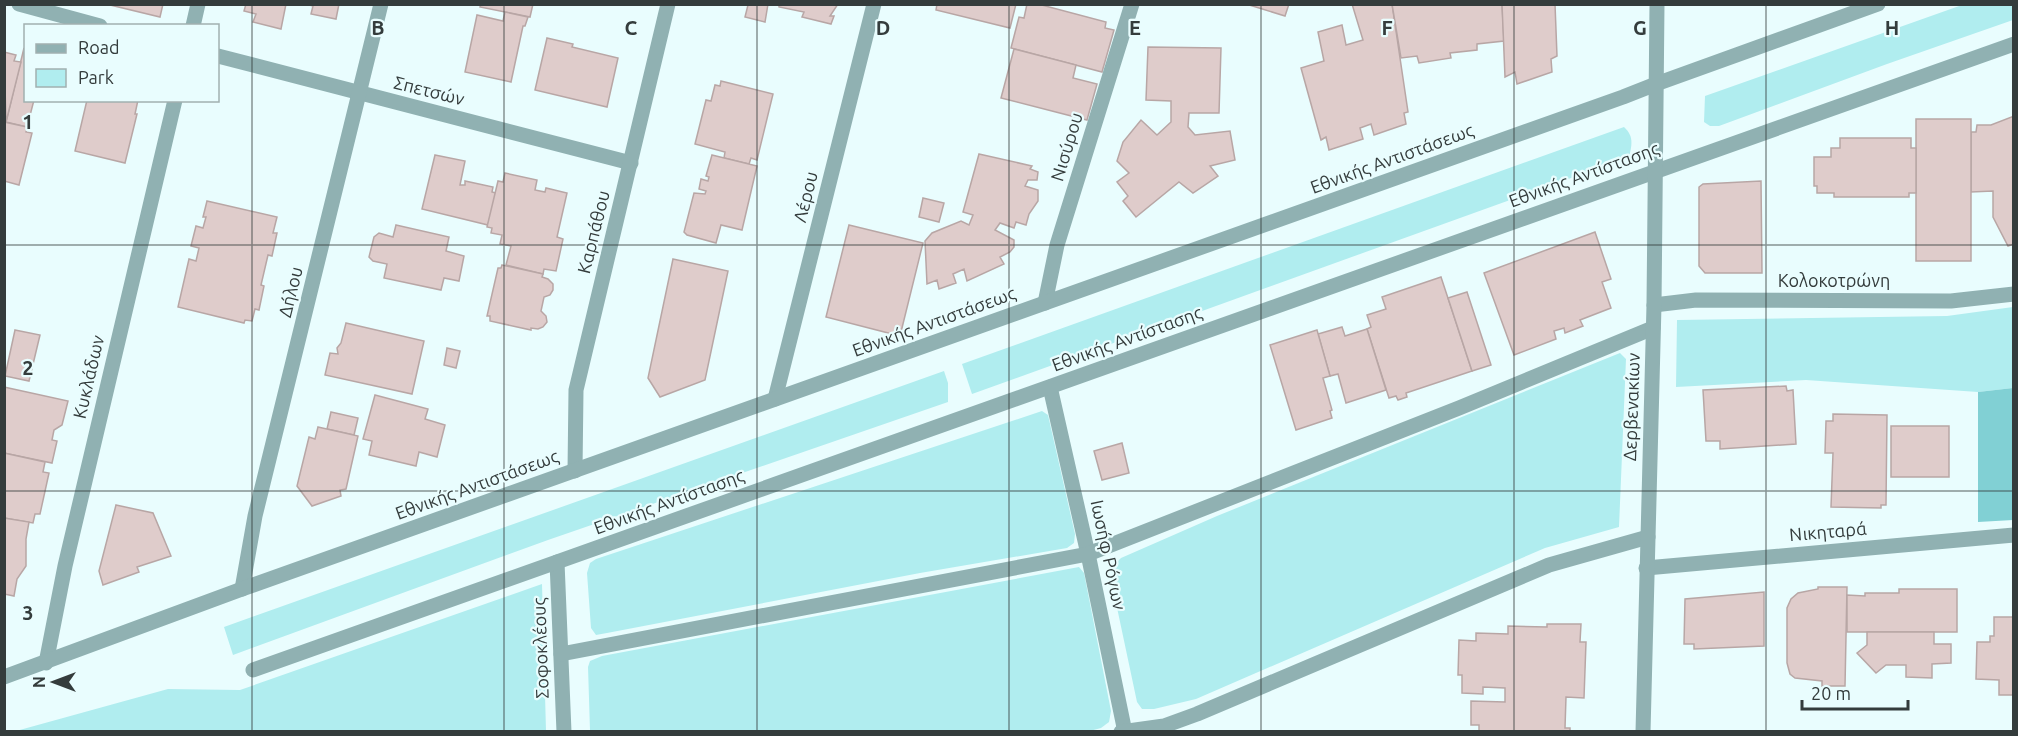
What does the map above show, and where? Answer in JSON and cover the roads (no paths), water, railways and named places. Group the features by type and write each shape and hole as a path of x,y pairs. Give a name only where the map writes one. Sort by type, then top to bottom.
{"street":[{"path":"19,4 93,24"},
{"path":"193,24 198,4"},
{"name":"Δήλου","path":"242,589 255,516 381,4"},
{"name":"Καρπάθου","path":"575,471 576,390 668,4"},
{"name":"Λέρου","path":"775,399 874,4"},
{"name":"Νισύρου","path":"1045,303 1057,245 1132,4"},
{"name":"Δερβενακίων","path":"1643,732 1654,304 1657,4"},
{"name":"Εθνικής Αντιστάσεως","path":"4,677 242,589 1623,98 1846,10 1878,4"},
{"name":"Εθνικής Αντίστασης","path":"253,670 2013,44"},
{"name":"Σπετσών","path":"219,56 631,163"},
{"name":"Κυκλάδων","path":"46,663 65,566 175,102"},
{"name":"Κολοκοτρώνη","path":"1654,304 1696,300 1951,301 2013,294"},
{"path":"561,654 1088,554 1459,408 1653,328"},
{"name":"Ιωσήφ Ρόγων","path":"1050,387 1088,554 1124,731"},
{"name":"Νικηταρά","path":"1646,568 2013,536"},
{"path":"1124,731 1164,726 1197,714 1549,565 1648,537"},
{"name":"Σοφοκλέους","path":"557,562 564,732"}]}
